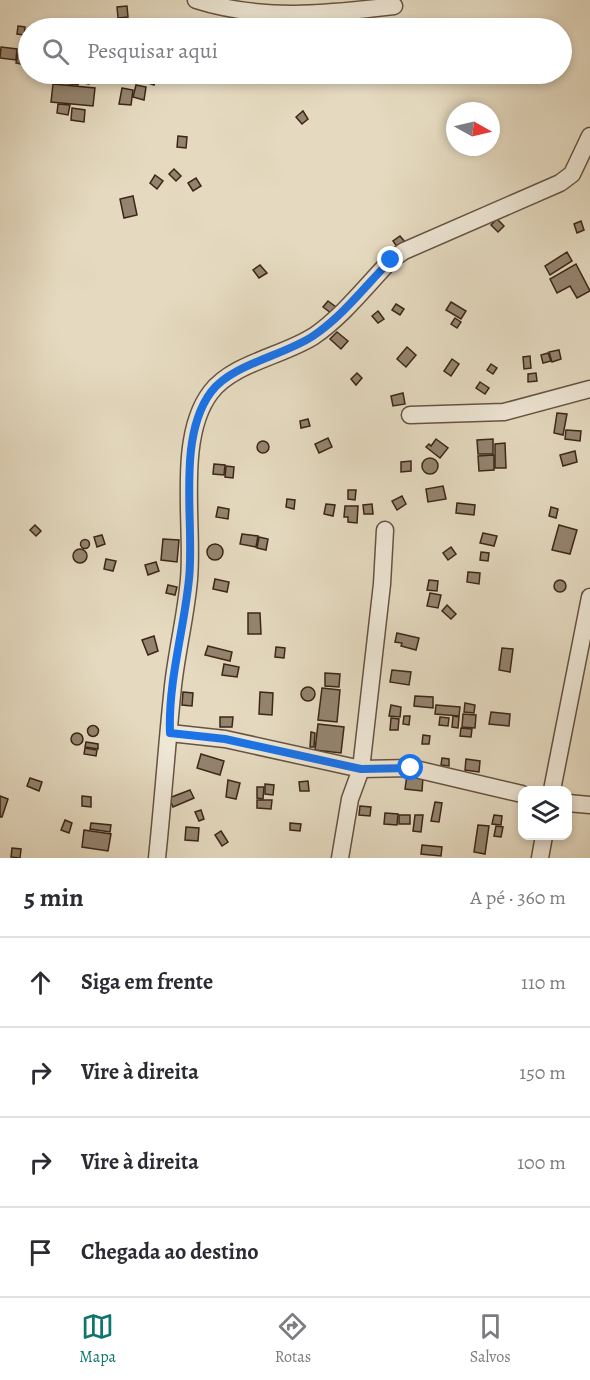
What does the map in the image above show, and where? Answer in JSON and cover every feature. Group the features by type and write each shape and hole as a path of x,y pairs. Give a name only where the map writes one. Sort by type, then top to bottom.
{"street":[{"path":"196,0 290,15 330,14 394,6"},
{"path":"157,858 173,685 192,545 190,462 197,423 210,393 222,381 243,368 302,343 325,328 391,260 404,251 560,183 572,174 590,136"},
{"path":"410,415 504,412 590,389"},
{"path":"340,858 350,800 361,769 382,584 385,530"},
{"path":"553,786 590,597"},
{"path":"170,733 225,739 361,769 411,768 518,793"},
{"path":"572,803 590,805"},
{"path":"540,858 543,840"}],"building":[{"path":"127,6 128,17 118,18 117,7"},
{"path":"1,47 17,49 16,60 0,58"},
{"path":"53,84 95,88 93,106 51,102"},
{"path":"136,85 146,87 144,100 133,97"},
{"path":"122,88 133,90 131,105 119,104"},
{"path":"58,104 70,105 68,115 57,113"},
{"path":"72,108 85,110 84,122 71,120"},
{"path":"303,111 308,119 302,124 296,117"},
{"path":"178,136 187,137 186,148 177,147"},
{"path":"174,169 181,176 176,181 169,174"},
{"path":"155,175 163,181 157,189 150,183"},
{"path":"196,178 201,186 193,191 188,183"},
{"path":"133,196 137,215 124,218 120,199"},
{"path":"497,219 504,226 498,232 491,225"},
{"path":"581,221 584,230 577,233 574,224"},
{"path":"400,236 406,243 398,248 393,241"},
{"path":"567,252 572,261 550,275 545,266"},
{"path":"576,264 590,291 577,298 570,286 557,293 550,279"},
{"path":"260,265 267,273 259,278 253,270"},
{"path":"328,301 336,307 332,314 323,307"},
{"path":"451,302 466,311 461,319 446,310"},
{"path":"396,304 404,309 400,315 392,310"},
{"path":"378,311 384,319 378,323 372,316"},
{"path":"455,318 461,322 457,328 451,324"},
{"path":"337,332 348,341 341,349 330,339"},
{"path":"407,347 416,355 406,367 397,359"},
{"path":"559,350 561,359 552,362 549,352"},
{"path":"548,353 551,361 543,363 541,355"},
{"path":"530,356 531,368 524,369 523,357"},
{"path":"452,359 459,364 451,376 444,371"},
{"path":"491,364 497,368 493,374 487,370"},
{"path":"357,373 362,378 356,385 351,379"},
{"path":"536,373 537,381 528,382 528,374"},
{"path":"480,382 489,388 485,394 476,388"},
{"path":"403,393 405,404 393,406 391,396"},
{"path":"557,413 567,414 563,435 554,433"},
{"path":"308,419 310,426 301,428 300,421"},
{"path":"566,430 581,431 580,441 565,439"},
{"path":"328,438 332,447 319,453 315,444"},
{"path":"436,439 448,448 440,458 426,447 429,444 431,446"},
{"path":"493,439 493,454 478,454 477,440"},
{"path":"265,441 268,442 268,452 261,453 258,452 257,445 258,442"},
{"path":"505,443 506,468 495,468 495,444"},
{"path":"575,451 577,462 563,466 560,455"},
{"path":"494,455 494,470 479,471 478,456"},
{"path":"430,458 438,466 430,474 422,466"},
{"path":"411,461 411,471 401,472 401,462"},
{"path":"214,464 225,465 224,475 213,474"},
{"path":"226,466 234,467 233,478 225,477"},
{"path":"443,486 446,499 428,502 426,489"},
{"path":"348,490 356,490 355,500 348,499"},
{"path":"402,496 406,504 397,510 392,501"},
{"path":"287,499 295,500 294,509 286,507"},
{"path":"457,503 475,505 474,515 456,513"},
{"path":"326,504 335,505 333,516 324,514"},
{"path":"372,504 373,514 364,514 363,505"},
{"path":"345,506 358,506 357,523 348,522 348,517 344,517"},
{"path":"218,507 229,509 228,519 216,517"},
{"path":"551,507 558,509 556,518 549,516"},
{"path":"35,525 41,531 36,536 30,530"},
{"path":"559,525 577,530 570,554 552,550"},
{"path":"483,533 497,536 494,546 480,543"},
{"path":"242,534 258,536 256,547 240,544"},
{"path":"102,535 105,544 97,547 94,537"},
{"path":"259,537 268,539 266,550 257,548"},
{"path":"163,539 179,540 177,562 161,560"},
{"path":"85,540 89,544 85,548 81,544"},
{"path":"215,544 223,552 215,560 207,552"},
{"path":"451,547 456,554 448,560 443,553"},
{"path":"77,549 83,549 87,556 83,563 77,563 73,559 73,553"},
{"path":"481,552 489,553 488,561 480,560"},
{"path":"106,559 116,561 113,571 104,569"},
{"path":"156,562 159,571 148,575 145,565"},
{"path":"468,572 480,573 479,584 467,582"},
{"path":"215,579 229,582 227,592 213,589"},
{"path":"429,580 438,581 437,591 427,590"},
{"path":"560,580 566,586 560,592 554,586"},
{"path":"168,585 177,587 175,595 166,593"},
{"path":"430,593 441,595 438,608 427,606"},
{"path":"447,605 456,614 451,619 442,611"},
{"path":"248,613 260,613 261,634 248,634"},
{"path":"397,633 419,638 416,650 395,642"},
{"path":"154,636 158,651 148,655 142,640"},
{"path":"208,646 232,652 230,661 205,655"},
{"path":"276,647 285,648 284,658 275,657"},
{"path":"502,648 513,649 510,672 499,670"},
{"path":"224,664 239,667 237,677 222,675"},
{"path":"392,670 411,672 409,685 390,682"},
{"path":"325,673 340,674 339,687 325,686"},
{"path":"308,687 313,689 315,694 313,699 308,701 303,699 301,694 303,689"},
{"path":"322,688 340,690 337,722 318,720"},
{"path":"183,692 193,693 192,706 182,705"},
{"path":"260,692 273,693 272,715 259,714"},
{"path":"415,696 433,697 433,708 414,706"},
{"path":"465,703 475,705 474,713 464,712"},
{"path":"391,705 401,707 400,717 389,716"},
{"path":"436,705 460,707 459,716 435,714"},
{"path":"491,712 510,714 509,726 489,724"},
{"path":"463,714 476,715 475,728 462,727"},
{"path":"404,716 410,716 409,725 403,724"},
{"path":"453,716 459,717 458,728 452,727"},
{"path":"220,717 233,717 232,727 220,727"},
{"path":"440,717 449,718 448,726 439,725"},
{"path":"391,718 399,719 398,730 390,730"},
{"path":"318,724 344,727 341,753 315,750"},
{"path":"93,725 99,731 93,737 87,731"},
{"path":"461,728 472,729 471,737 460,736"},
{"path":"311,732 315,733 314,747 310,747"},
{"path":"79,733 83,739 79,745 75,745 71,737"},
{"path":"423,735 430,736 429,744 422,744"},
{"path":"86,742 98,744 98,749 85,747"},
{"path":"85,748 97,750 96,756 84,754"},
{"path":"201,754 224,761 220,775 197,768"},
{"path":"442,758 449,759 449,766 441,765"},
{"path":"466,759 480,761 479,772 465,770"},
{"path":"407,775 423,777 422,791 405,789"},
{"path":"30,778 42,782 39,791 27,786"},
{"path":"228,780 240,783 236,799 226,797"},
{"path":"308,781 309,791 300,791 299,782"},
{"path":"265,784 274,785 273,795 265,794"},
{"path":"257,787 264,787 263,799 257,798"},
{"path":"190,790 194,798 173,807 169,798"},
{"path":"0,796 8,799 2,817 0,817"},
{"path":"82,796 91,797 91,807 82,806"},
{"path":"257,800 272,800 271,809 257,808"},
{"path":"435,802 442,803 439,822 431,821"},
{"path":"360,806 371,807 370,816 359,815"},
{"path":"201,810 204,819 199,821 195,812"},
{"path":"385,813 398,814 397,825 384,824"},
{"path":"399,815 410,815 410,824 399,824"},
{"path":"415,815 423,815 421,832 413,831"},
{"path":"494,815 502,816 501,825 492,824"},
{"path":"65,820 72,823 69,833 61,830"},
{"path":"91,823 111,825 110,832 90,829"},
{"path":"290,823 301,824 300,831 290,830"},
{"path":"478,825 489,826 485,854 474,852"},
{"path":"496,826 503,827 501,837 494,836"},
{"path":"186,827 199,828 198,841 185,840"},
{"path":"84,830 111,834 108,851 82,847"},
{"path":"221,831 228,842 222,846 215,835"},
{"path":"422,845 442,847 441,856 421,854"},
{"path":"12,848 21,849 20,858 11,857"}],"route":[{"path":"391,260 325,328 302,343 243,368 222,381 210,393 197,423 190,462 192,545 189,582 173,685 170,733 225,739 361,769 392,766 411,768"}]}
